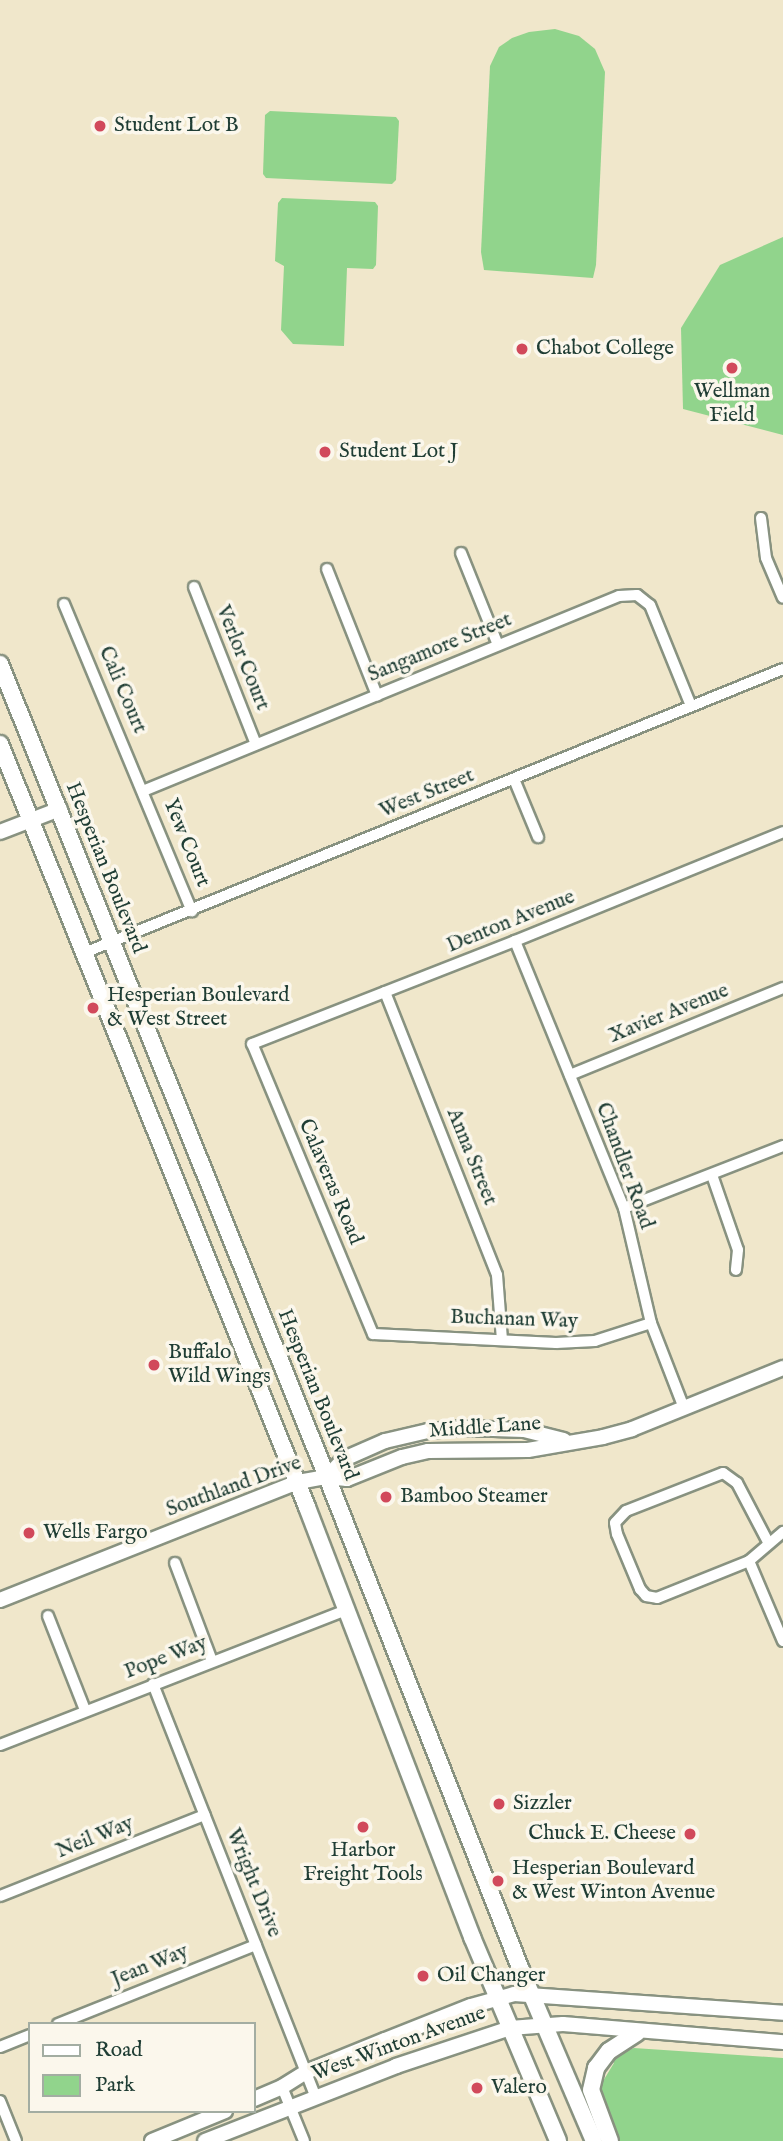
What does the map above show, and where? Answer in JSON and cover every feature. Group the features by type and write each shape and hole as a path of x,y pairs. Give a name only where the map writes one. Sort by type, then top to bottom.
{"main road":[{"name":"Hesperian Boulevard","path":"0,664 327,1477 543,2025 594,2141"},
{"path":"0,744 298,1482 471,1937 558,2141"},
{"path":"0,832 60,809"},
{"name":"Middle Lane","path":"327,1477 346,1479 402,1457 428,1451 528,1450 613,1434 783,1368"},
{"name":"Middle Lane","path":"327,1477 344,1459 385,1441 428,1430 524,1430 566,1441"},
{"name":"Southland Drive","path":"0,1600 298,1482 327,1477"},
{"name":"West Winton Avenue","path":"256,2098 282,2087 306,2072 498,1998 531,1993 783,2013"},
{"name":"West Winton Avenue","path":"205,2141 442,2049 510,2028 543,2025 783,2042"},
{"path":"764,2042 783,2030"},
{"path":"610,2141 591,2090 596,2068 609,2051 637,2033"},
{"path":"152,2141 220,2113"}],"street":[{"path":"761,518 766,558 783,598"},
{"path":"461,553 498,645"},
{"path":"327,569 377,695"},
{"name":"Verlor Court","path":"194,587 256,744"},
{"name":"Sangamore Street","path":"144,791 620,596 637,595 649,605 691,706"},
{"name":"Cali Court","path":"64,604 144,791"},
{"name":"West Street","path":"84,953 783,669"},
{"path":"514,779 538,837"},
{"name":"Yew Court","path":"144,791 192,911"},
{"name":"Denton Avenue","path":"252,1044 515,942 783,832"},
{"name":"Chandler Road","path":"515,942 624,1208 651,1323 684,1408"},
{"name":"Xavier Avenue","path":"570,1075 783,988"},
{"name":"Anna Street","path":"385,992 497,1275 502,1340"},
{"name":"Calaveras Road","path":"252,1044 373,1334"},
{"path":"624,1208 783,1146"},
{"path":"712,1175 738,1250 736,1270"},
{"name":"Buchanan Way","path":"373,1334 595,1341 651,1323"},
{"path":"768,1542 737,1483 723,1473 626,1511 615,1523 637,1584 643,1593 651,1598 663,1596 749,1561 768,1542 783,1532"},
{"path":"749,1561 783,1641"},
{"path":"175,1563 212,1661"},
{"name":"Pope Way","path":"0,1745 348,1609"},
{"path":"48,1616 85,1710"},
{"name":"Wright Drive","path":"153,1684 316,2097"},
{"name":"Neil Way","path":"0,1896 205,1815"},
{"name":"Jean Way","path":"63,2022 256,1945"},
{"path":"0,2047 28,2036"},
{"path":"282,2087 304,2141"},
{"path":"0,2101 16,2141"}],"green space":[{"path":"555,29 579,36 595,49 605,72 596,265 593,278 484,270 481,252 490,66 499,47 512,38 529,32"},
{"path":"270,111 396,117 399,121 396,180 392,184 266,178 263,174 265,115"},
{"path":"282,198 375,202 378,206 376,265 373,269 347,268 344,346 293,344 281,330 284,266 275,261 278,203"},
{"name":"Wellman Field","path":"783,237 783,435 683,409 681,328 720,265"},
{"path":"634,2048 783,2058 783,2141 617,2141 600,2086 614,2063 610,2058"}],"place":[{"name":"Student Lot B","path":"100,126"},
{"name":"Chabot College","path":"522,349"},
{"name":"Wellman Field","path":"732,368"},
{"name":"Student Lot J","path":"325,452"},
{"name":"Hesperian Boulevard & West Street","path":"93,1008"},
{"name":"Buffalo Wild Wings","path":"154,1365"},
{"name":"Bamboo Steamer","path":"386,1497"},
{"name":"Wells Fargo","path":"29,1533"},
{"name":"Sizzler","path":"499,1804"},
{"name":"Harbor Freight Tools","path":"363,1827"},
{"name":"Chuck E. Cheese","path":"690,1834"},
{"name":"Hesperian Boulevard & West Winton Avenue","path":"498,1881"},
{"name":"Oil Changer","path":"423,1976"},
{"name":"Valero","path":"477,2088"}]}
